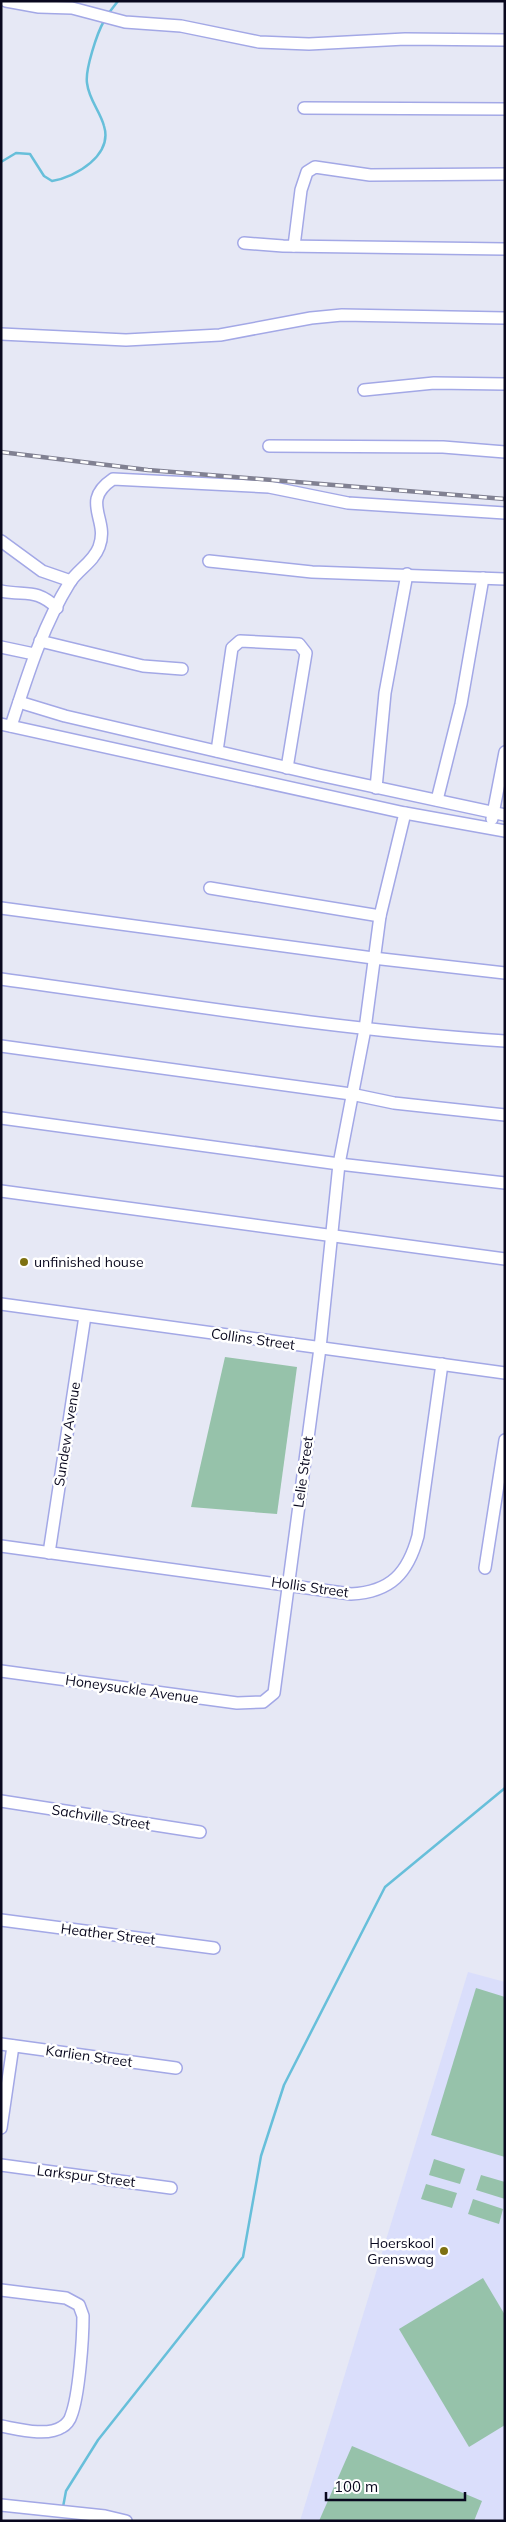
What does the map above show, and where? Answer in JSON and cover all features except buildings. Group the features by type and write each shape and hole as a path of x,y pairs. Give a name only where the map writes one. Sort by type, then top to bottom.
{"street":[{"path":"6,1 39,7 72,8 125,22 181,26 259,42 309,44 405,40 505,40"},
{"path":"304,108 505,109"},
{"path":"294,246 301,190 306,172 315,167 370,175 505,174"},
{"path":"244,243 294,246 505,249"},
{"path":"1,334 126,340 220,335 310,318 342,315 505,318"},
{"path":"364,390 434,382 505,384"},
{"path":"269,446 443,448 505,452"},
{"path":"505,513 348,502 269,487 113,479 103,487 96,499 102,537 99,549 71,581 34,654 19,702 6,725 405,813 505,831"},
{"path":"1,541 42,571 71,581"},
{"path":"209,561 312,572 505,579"},
{"path":"376,788 385,693 407,574"},
{"path":"437,800 461,704 483,578"},
{"path":"1,591 33,592 46,598 57,608"},
{"path":"40,641 143,666 182,669"},
{"path":"217,751 232,648 240,641 299,644 306,653 287,768"},
{"path":"1,648 34,654"},
{"path":"19,702 65,716 287,768 505,814"},
{"path":"490,828 505,752"},
{"name":"Lelie Street","path":"263,1702 274,1693 277,1683 288,1584 320,1348 339,1164 365,1029 380,916 405,813"},
{"path":"210,888 380,916"},
{"path":"1,908 374,958 505,973"},
{"path":"1,979 365,1029 505,1041"},
{"path":"1,1046 351,1094 394,1103 505,1115"},
{"path":"1,1118 339,1164 505,1183"},
{"path":"1,1191 505,1259"},
{"name":"Collins Street","path":"1,1304 505,1373"},
{"name":"Sundew Avenue","path":"49,1553 85,1316"},
{"name":"Hollis Street","path":"1,1546 350,1594 377,1591 403,1570 412,1556 418,1536 442,1364"},
{"path":"485,1568 505,1440"},
{"name":"Honeysuckle Avenue","path":"1,1671 237,1703 263,1702"},
{"name":"Sachville Street","path":"1,1801 200,1832"},
{"name":"Heather Street","path":"1,1920 214,1948"},
{"path":"1,2128 7,2045"},
{"name":"Karlien Street","path":"7,2045 176,2068"},
{"name":"Larkspur Street","path":"1,2165 171,2188"},
{"path":"1,2290 66,2298 79,2305 83,2316 71,2417 61,2428 53,2430 27,2430 1,2426"},
{"path":"1,2505 29,2510 105,2516 126,2521"}],"shaded area":[{"name":"Hoerskool Grenswag","path":"468,1972 505,1982 505,2521 300,2521"}],"green space":[{"path":"225,1357 297,1367 277,1514 191,1507"},
{"path":"476,1988 505,1997 505,2157 431,2135"},
{"path":"434,2159 465,2169 460,2184 429,2175"},
{"path":"481,2175 505,2182 505,2199 476,2190"},
{"path":"426,2184 457,2193 452,2208 421,2199"},
{"path":"473,2199 503,2209 499,2224 468,2214"},
{"path":"483,2278 505,2315 505,2425 469,2447 399,2329"},
{"path":"352,2446 482,2501 474,2521 319,2521"}],"waterway":[{"path":"108,14 118,1"},
{"path":"1,162 16,153 30,154 44,176 52,181 72,175 98,155 105,137 104,126 90,95 87,77 92,52 104,21"},
{"path":"63,2507 66,2491 98,2440 243,2257 261,2156 284,2085 385,1887 505,1788"}],"railway":[{"path":"1,452 148,470 505,499"}],"place":[{"name":"unfinished house","path":"24,1262"},
{"name":"Hoerskool Grenswag","path":"444,2251"}]}
